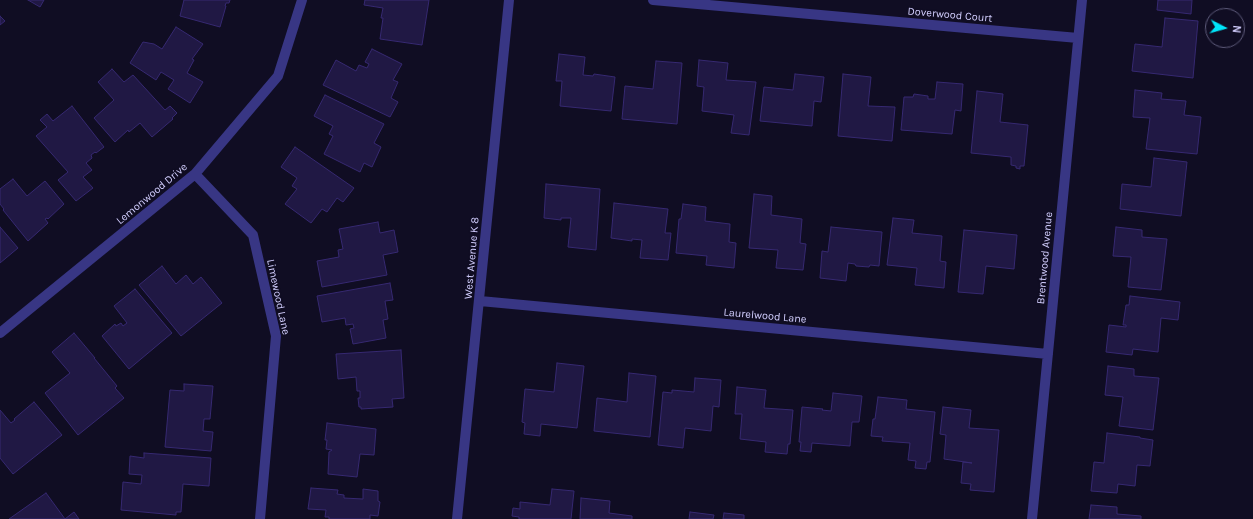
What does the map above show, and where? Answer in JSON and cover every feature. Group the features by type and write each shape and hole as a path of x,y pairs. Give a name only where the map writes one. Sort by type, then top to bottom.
{"street":[{"name":"Lemonwood Drive","path":"0,333 195,174 278,76 302,0"},
{"name":"West Avenue K 8","path":"457,519 509,0"},
{"name":"Doverwood Court","path":"653,0 1078,38"},
{"name":"Brentwood Avenue","path":"1032,519 1082,0"},
{"name":"Limewood Lane","path":"195,174 253,235 276,336 260,519"},
{"name":"Laurelwood Lane","path":"480,301 1048,354"}],"building":[{"path":"28,0 44,0 40,7"},
{"path":"184,0 230,0 229,3 226,3 220,27 180,16"},
{"path":"365,0 429,0 422,45 380,39 383,8 364,5"},
{"path":"1158,0 1192,0 1191,14 1157,10"},
{"path":"0,16 5,21 0,25"},
{"path":"1165,18 1198,21 1193,78 1132,71 1135,44 1162,47"},
{"path":"176,27 203,44 192,59 194,60 187,73 203,82 190,103 168,89 174,80 161,72 156,80 130,63 143,42 154,44 162,49"},
{"path":"372,49 402,64 393,80 398,82 391,98 398,102 390,117 323,85 336,60 356,71 359,65 367,68 369,64 365,62"},
{"path":"559,54 585,57 583,75 593,76 594,74 615,77 611,111 560,106 562,81 556,81"},
{"path":"699,60 728,63 726,80 756,82 749,135 731,133 734,115 702,111 704,87 697,86"},
{"path":"656,61 682,63 677,124 622,119 625,86 653,89"},
{"path":"112,69 124,82 133,75 165,110 170,106 177,113 172,118 173,119 152,137 140,123 129,132 128,130 115,142 94,118 114,100 98,82"},
{"path":"795,74 824,77 821,102 814,101 812,126 760,121 764,87 793,90"},
{"path":"843,74 871,77 868,106 895,107 892,141 838,136"},
{"path":"937,82 963,84 961,111 955,110 952,134 901,130 904,97 913,97 914,94 928,96 928,99 935,99"},
{"path":"1135,90 1162,93 1161,99 1186,101 1184,115 1201,117 1197,154 1146,149 1150,118 1133,117"},
{"path":"977,91 1003,94 1000,122 1028,125 1024,166 1020,166 1020,169 1011,165 1011,157 971,153"},
{"path":"325,95 384,124 374,143 381,147 372,167 364,163 360,172 324,154 333,136 329,134 333,126 314,116"},
{"path":"72,106 104,147 91,155 92,158 86,163 92,170 83,177 93,188 76,201 58,180 68,172 36,136 47,127 40,120 47,114 53,121"},
{"path":"295,147 354,188 343,202 337,198 327,212 322,209 311,223 285,204 297,189 292,186 297,178 281,167"},
{"path":"1154,158 1187,162 1181,216 1120,209 1122,184 1151,187"},
{"path":"13,179 27,196 45,181 64,204 48,219 45,219 48,223 28,241 3,210 4,209 0,204 0,189"},
{"path":"546,184 600,189 596,250 568,247 571,218 561,218 561,220 544,218"},
{"path":"754,194 772,196 771,215 802,219 800,243 806,244 803,270 776,268 778,250 749,248"},
{"path":"614,203 668,209 665,233 671,233 668,260 640,258 642,240 632,239 632,241 611,238"},
{"path":"683,204 706,207 705,221 730,224 729,242 736,243 734,268 706,265 707,256 676,253 679,219 681,219"},
{"path":"893,218 914,220 912,233 942,236 940,261 946,262 944,288 915,285 917,268 887,265"},
{"path":"378,222 380,233 394,230 398,252 383,255 387,275 322,287 317,261 339,257 338,250 343,249 339,229"},
{"path":"0,227 18,248 0,263"},
{"path":"831,227 882,232 879,266 856,266 855,264 848,263 846,281 820,278 822,251 828,252"},
{"path":"1116,227 1142,230 1142,237 1167,239 1161,290 1128,287 1131,257 1113,256"},
{"path":"964,230 1017,235 1014,269 986,266 983,294 958,292"},
{"path":"162,266 176,284 186,275 193,284 201,277 222,303 181,336 139,285"},
{"path":"390,283 393,300 385,301 388,319 383,320 386,338 353,344 350,329 354,328 353,324 346,325 345,318 322,322 317,296"},
{"path":"135,289 172,333 129,369 102,336 115,324 116,326 121,323 123,326 127,323 114,306"},
{"path":"1130,296 1180,302 1178,320 1161,318 1158,352 1133,349 1132,355 1106,352 1109,325 1126,327 1126,325 1123,325 1126,305 1129,305"},
{"path":"74,333 117,386 115,388 124,398 78,435 45,393 70,373 52,352"},
{"path":"401,350 404,398 392,399 393,407 361,409 361,407 359,407 358,398 360,398 360,391 357,391 356,377 338,379 336,354"},
{"path":"557,363 584,366 577,428 541,424 540,436 524,434 525,423 522,422 525,389 554,392"},
{"path":"1108,366 1134,369 1134,376 1159,378 1153,430 1119,426 1123,397 1105,395"},
{"path":"629,373 656,376 650,437 594,431 597,398 627,402"},
{"path":"695,378 721,380 719,407 713,406 711,431 685,428 683,448 658,445 663,392 672,393 672,390 694,392"},
{"path":"184,384 213,386 210,419 204,419 203,431 213,432 211,451 165,447 170,390 184,391"},
{"path":"737,387 766,390 764,408 793,410 790,444 788,444 787,454 765,452 766,442 740,439 742,414 735,414"},
{"path":"833,393 862,396 859,422 852,422 850,446 812,443 811,452 800,451 801,442 799,442 802,407 831,411"},
{"path":"878,397 907,400 906,409 935,412 930,462 927,462 926,469 915,468 916,461 908,460 910,443 882,441 883,437 871,436"},
{"path":"34,402 62,435 13,474 0,458 0,410 11,423"},
{"path":"943,407 971,410 969,428 999,430 994,492 970,490 971,484 961,483 963,462 972,463 944,459 946,435 940,434"},
{"path":"327,423 376,429 374,455 360,454 357,477 328,474 329,452 332,450 326,449 327,440 325,440"},
{"path":"1107,433 1153,440 1150,466 1137,465 1135,486 1118,484 1117,493 1091,491 1094,462 1104,463"},
{"path":"144,453 211,458 209,486 183,484 181,512 176,512 176,515 121,510 123,482 141,484 142,475 129,474 130,456 144,458"},
{"path":"311,488 338,490 337,494 344,495 344,498 363,499 363,489 378,491 378,501 380,502 378,516 370,515 370,519 329,519 329,517 325,517 326,510 308,509"},
{"path":"552,489 574,491 571,519 519,519 519,517 512,516 513,508 520,509 520,502 550,505"},
{"path":"46,493 65,519 9,519"},
{"path":"581,498 610,501 609,513 632,516 632,519 580,519"},
{"path":"1091,505 1117,507 1117,514 1141,516 1141,519 1089,519"},
{"path":"74,512 79,519 65,519"},
{"path":"690,512 714,515 713,519 689,519"},
{"path":"724,513 744,515 744,519 723,519"}]}
